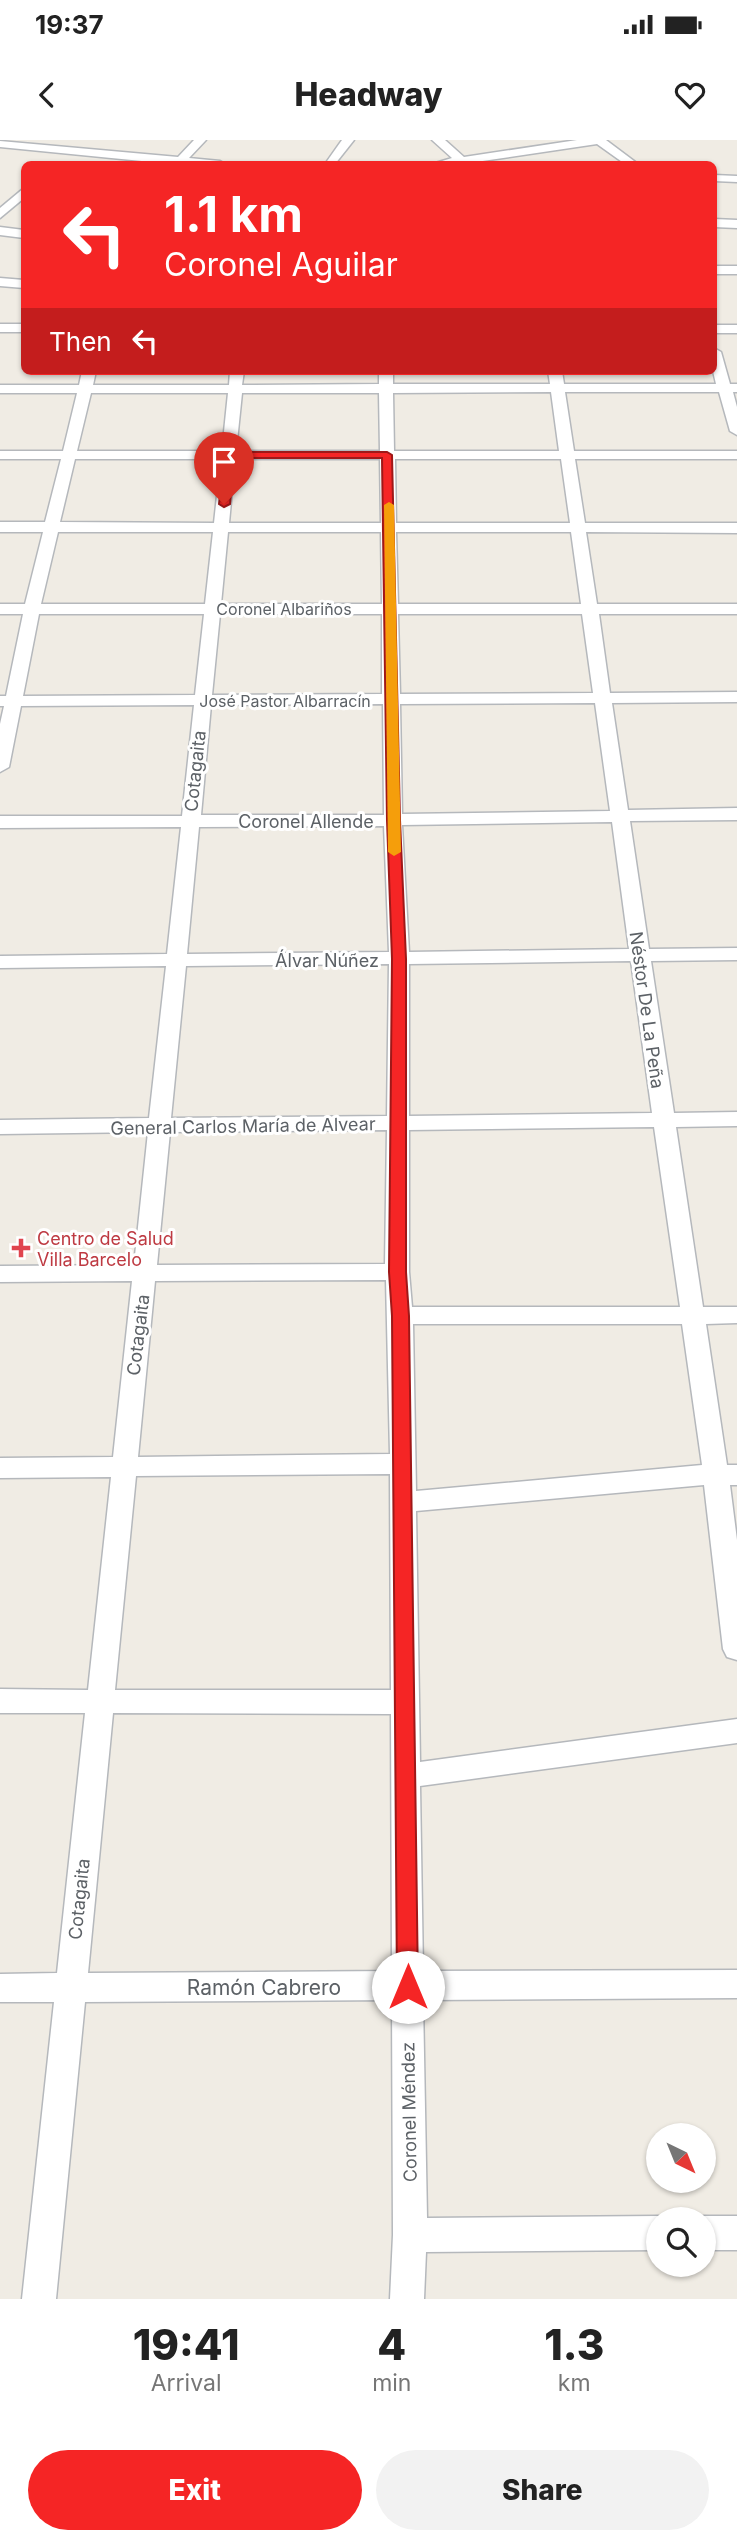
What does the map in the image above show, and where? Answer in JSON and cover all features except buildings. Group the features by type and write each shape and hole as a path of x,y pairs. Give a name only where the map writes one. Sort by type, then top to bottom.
{"street":[{"path":"57,161 80,140"},
{"path":"181,161 200,140"},
{"path":"332,161 348,140"},
{"path":"438,140 462,161 599,140 628,161"},
{"path":"0,144 160,161"},
{"path":"717,178 737,178"},
{"path":"0,199 21,197"},
{"path":"0,214 21,198"},
{"path":"717,223 737,224"},
{"path":"0,231 21,234"},
{"path":"717,270 737,270"},
{"path":"0,282 21,284"},
{"path":"0,328 21,326"},
{"path":"717,329 737,329"},
{"path":"717,358 731,388 737,431"},
{"path":"0,767 7,701 33,610 88,375"},
{"name":"Coronel Méndez","path":"386,375 393,820 399,959 397,1272 401,1316 400,1464 406,1776 410,2235 407,2299"},
{"name":"Néstor De La Peña","path":"556,375 580,527 662,1120 692,1316 726,1475 737,1649"},
{"path":"0,389 85,389 237,380 386,389 731,388"},
{"name":"Cotagaita","path":"38,2299 237,380"},
{"path":"0,455 737,455"},
{"path":"0,527 737,528"},
{"name":"Coronel Albariños","path":"0,609 737,609"},
{"name":"José Pastor Albarracín","path":"7,701 391,701 737,696"},
{"name":"Coronel Allende","path":"0,822 393,820 737,814"},
{"name":"Álvar Núñez","path":"0,962 737,954"},
{"name":"General Carlos María de Alvear","path":"0,1127 158,1128 737,1119"},
{"path":"0,1274 397,1272"},
{"path":"401,1316 737,1315"},
{"path":"0,1468 400,1464"},
{"path":"401,1502 726,1475"},
{"path":"0,1701 404,1702"},
{"path":"406,1776 737,1731"},
{"name":"Ramón Cabrero","path":"0,1988 737,1984"},
{"path":"410,2235 646,2233"},
{"path":"716,2233 737,2233"}],"slow traffic":[{"path":"389,505 394,852"}],"place":[{"name":"Centro de Salud Villa Barcelo","path":"21,1248"}],"route":[{"path":"224,504 230,455 387,455 393,820 399,959 397,1272 401,1316 400,1464 408,1987"}]}
